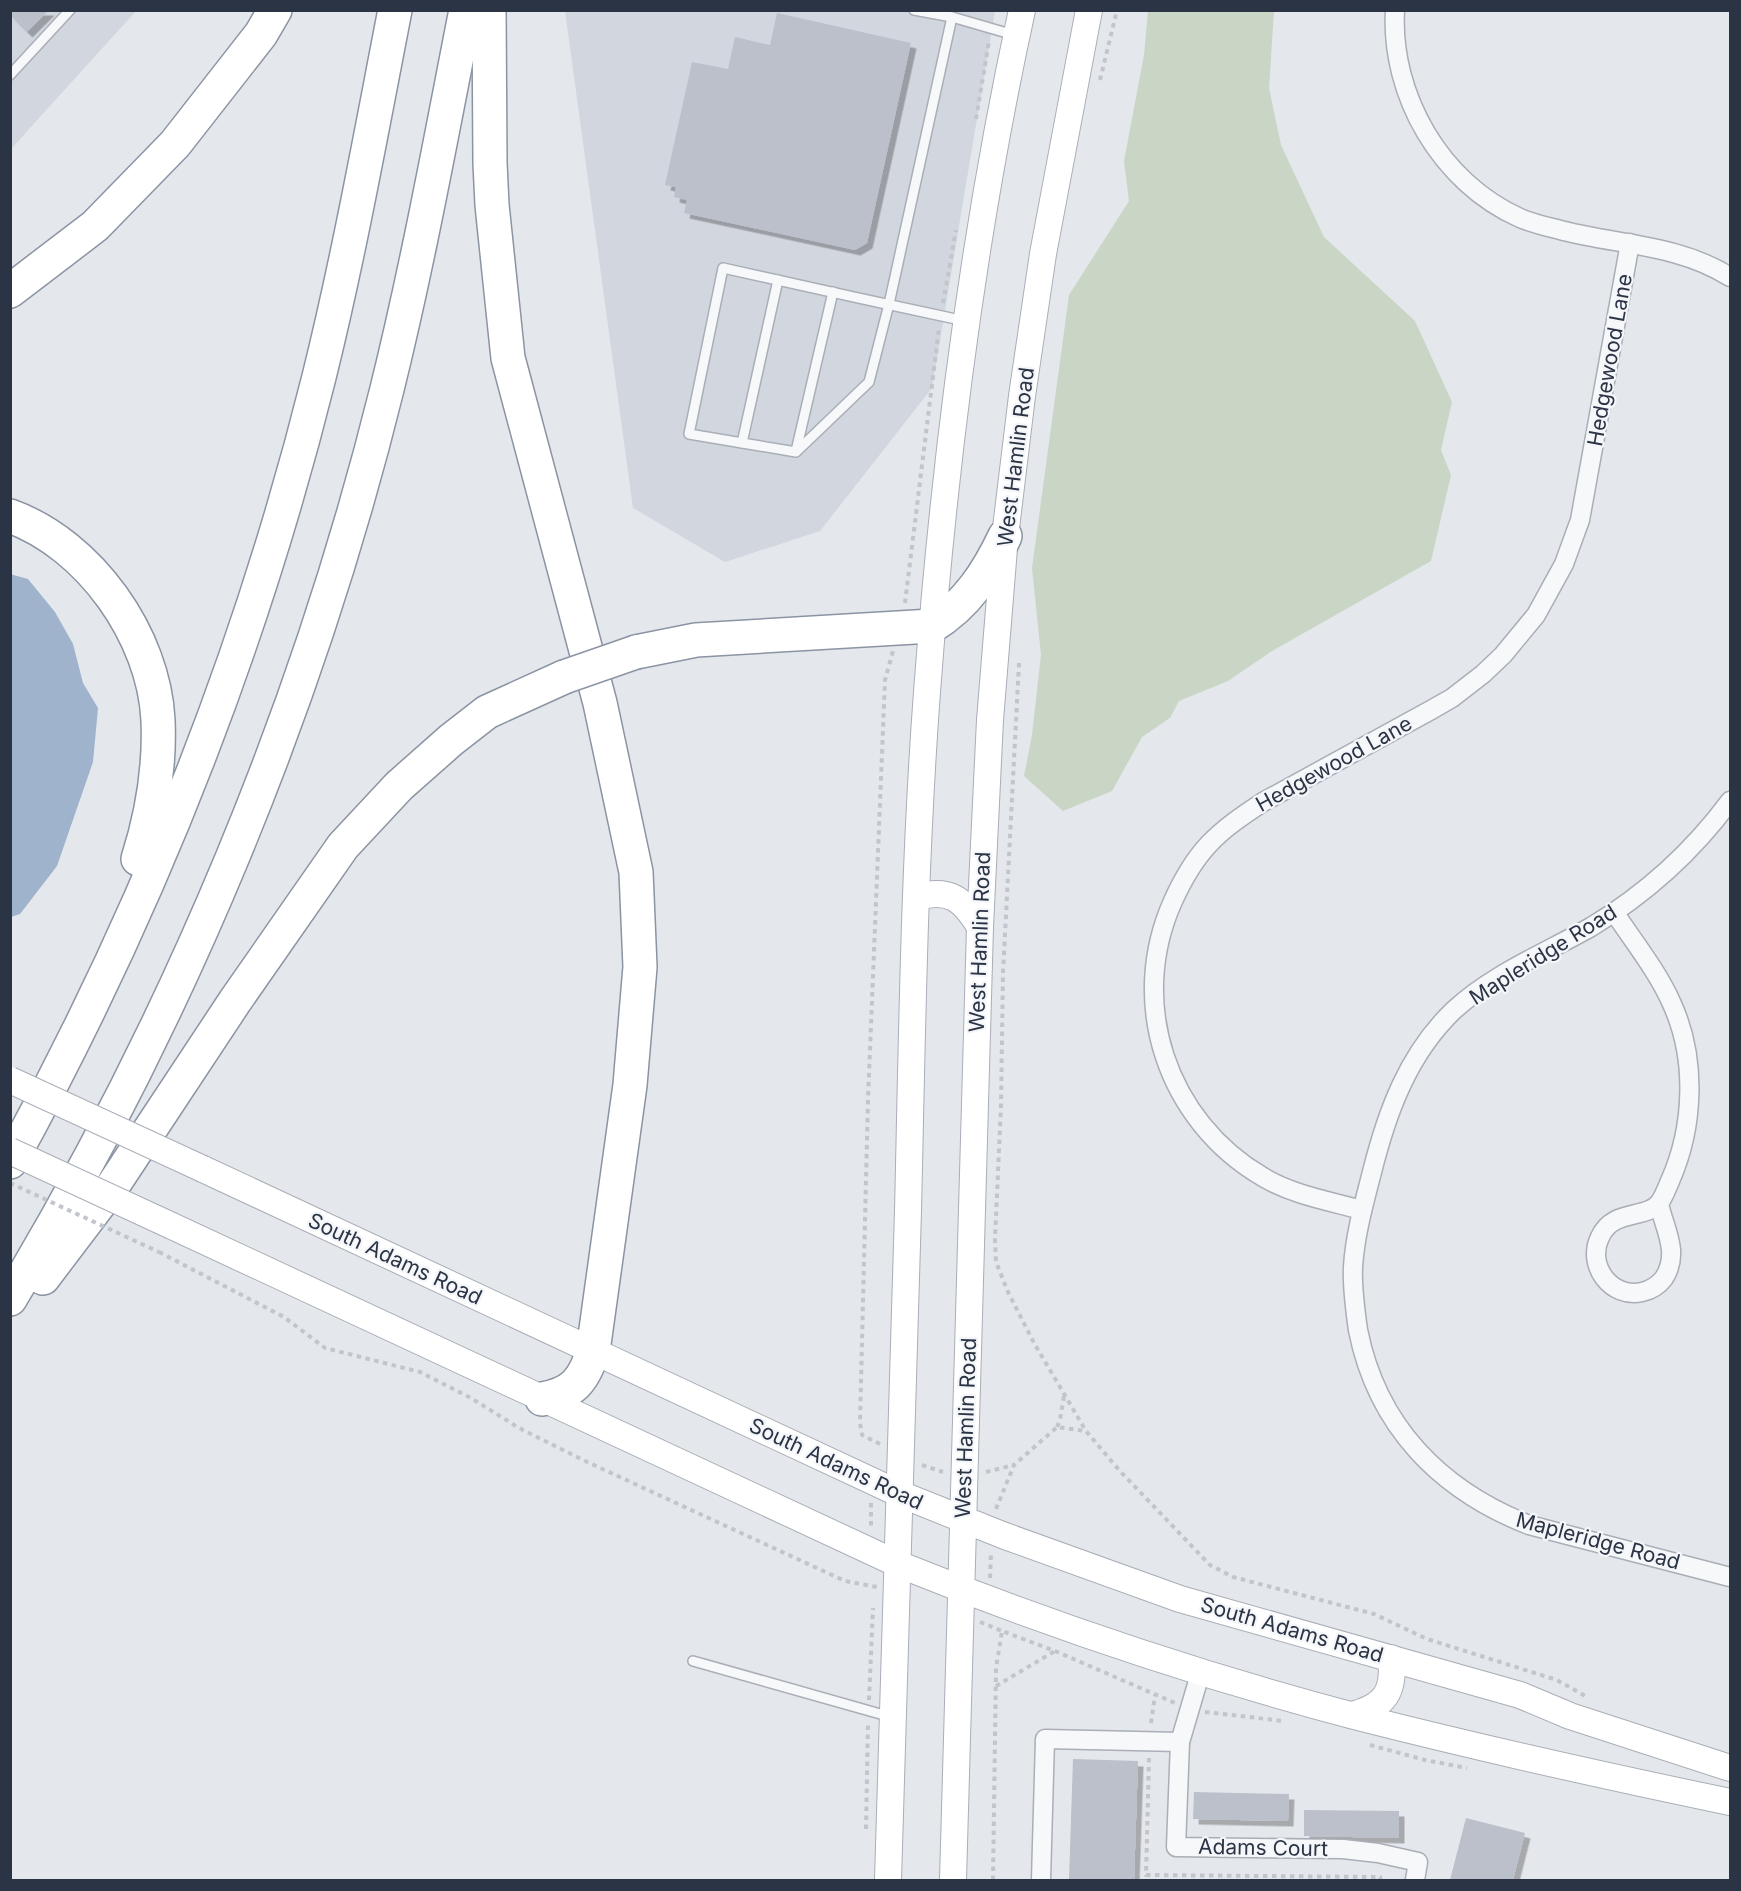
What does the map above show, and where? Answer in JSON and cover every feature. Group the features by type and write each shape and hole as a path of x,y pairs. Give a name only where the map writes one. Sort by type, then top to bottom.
{"highway":[{"path":"10,291 95,226 176,144 261,34 275,10"},
{"path":"10,1162 51,1087 97,994 163,847 213,720 275,535 320,375 396,10"},
{"path":"10,1299 86,1167 174,990 250,813 297,687 350,523 387,391 414,271 466,10"},
{"path":"489,10 490,173 508,358 600,703 636,872 640,967 630,1085 593,1351 588,1367 571,1389 557,1397 542,1399"},
{"path":"10,516 37,529 58,543 91,570 106,588 120,608 140,646 155,696 158,745 150,814 140,855 97,994"},
{"path":"10,1320 112,1187 235,1001 343,846 399,786 451,740 487,712 564,677 636,652 696,640 932,626 947,617 975,587 995,558 1005,536"}],"main road":[{"path":"888,1881 916,897 926,706 949,468 968,322 986,199 1022,10"},
{"name":"West Hamlin Road","path":"953,1881 980,927 986,788 1005,536 1022,396 1040,276 1089,10"},
{"path":"916,897 929,893 951,895 970,910 980,927"},
{"name":"South Adams Road","path":"10,1080 900,1494 963,1520 1180,1599 1520,1695 1570,1716 1731,1768"},
{"path":"10,1151 898,1564 962,1590 1134,1651 1352,1715 1468,1745 1731,1802"},
{"path":"1352,1715 1368,1711 1386,1697 1392,1677 1391,1658"}],"street":[{"path":"1395,10 1397,54 1402,79 1414,111 1440,153 1469,184 1495,204 1520,218 1567,232 1663,249 1700,260 1731,277"},
{"name":"Hedgewood Lane","path":"1362,1210 1291,1190 1263,1177 1211,1136 1190,1109 1171,1074 1156,1028 1155,961 1162,929 1178,891 1192,866 1209,844 1236,820 1263,802 1452,698 1503,655 1536,615 1564,564 1580,520 1630,243"},
{"name":"Mapleridge Road","path":"1731,801 1705,832 1662,875 1614,912 1478,991 1454,1011 1432,1035 1414,1060 1389,1109 1362,1210 1353,1268 1356,1316 1361,1343 1366,1362 1383,1401 1393,1419 1422,1457 1451,1483 1501,1514 1529,1525 1731,1577"},
{"path":"1614,912 1654,971 1672,1004 1683,1033 1688,1060 1689,1091 1684,1140 1679,1162 1659,1204 1644,1212 1616,1219 1600,1236 1596,1247 1596,1261 1600,1272 1612,1287 1624,1292 1637,1293 1650,1290 1660,1283 1669,1269 1672,1245 1659,1204"},
{"name":"Adams Court","path":"1201,1671 1180,1742 1176,1847 1343,1849 1378,1853 1418,1862 1415,1881"},
{"path":"1041,1881 1045,1739 1180,1742"}],"lane":[{"path":"10,75 70,10"},
{"path":"914,10 952,17 1017,35"},
{"path":"796,452 870,382 952,17"},
{"path":"796,452 689,434 723,268 968,322"},
{"path":"742,442 778,280"},
{"path":"796,452 833,292"},
{"path":"693,1661 869,1712 894,1717"}],"path":[{"path":"1098,87 1117,10"},
{"path":"1019,656 1003,973 996,1262 1008,1292 1064,1395 1086,1431 1119,1470 1210,1565 1222,1572 1233,1577 1374,1614 1427,1639 1557,1680 1594,1700"},
{"path":"10,1183 159,1252 284,1317 325,1348 420,1372 471,1398 519,1428 583,1460 845,1581 874,1587 866,1835"},
{"path":"997,1506 1014,1465 1057,1427 1064,1395"},
{"path":"1057,1427 1086,1431"},
{"path":"913,1462 953,1475"},
{"path":"979,1474 1014,1465"},
{"path":"870,1494 871,1539"},
{"path":"989,1586 992,1544"},
{"path":"993,1881 995,1686 1002,1631 1190,1708 1212,1714 1287,1722"},
{"path":"995,1686 1055,1651"},
{"path":"1367,1744 1469,1769"}],"shaded area":[{"path":"11,11 136,11 11,149"},
{"path":"565,11 995,11 932,388 820,531 725,562 633,508"}],"green space":[{"path":"1148,11 1274,11 1269,88 1281,145 1324,237 1415,321 1452,402 1441,450 1451,475 1431,561 1272,651 1228,681 1179,701 1170,718 1142,737 1112,791 1063,811 1024,776 1032,735 1041,655 1032,568 1069,295 1129,201 1124,161 1144,55"}],"water":[{"path":"10,574 28,579 55,612 73,644 83,683 98,708 93,762 57,866 20,914 11,917"}],"building":[{"path":"10,10 49,10 27,32 10,15"},
{"path":"777,13 911,43 867,243 855,250 684,213 687,200 674,197 676,187 665,185 692,62 728,69 735,37 770,45"},
{"path":"1073,1759 1138,1761 1134,1880 1069,1880"},
{"path":"1194,1792 1289,1794 1288,1821 1193,1819"},
{"path":"1304,1810 1399,1811 1399,1838 1304,1836"},
{"path":"1466,1818 1525,1833 1513,1880 1450,1880"}]}
